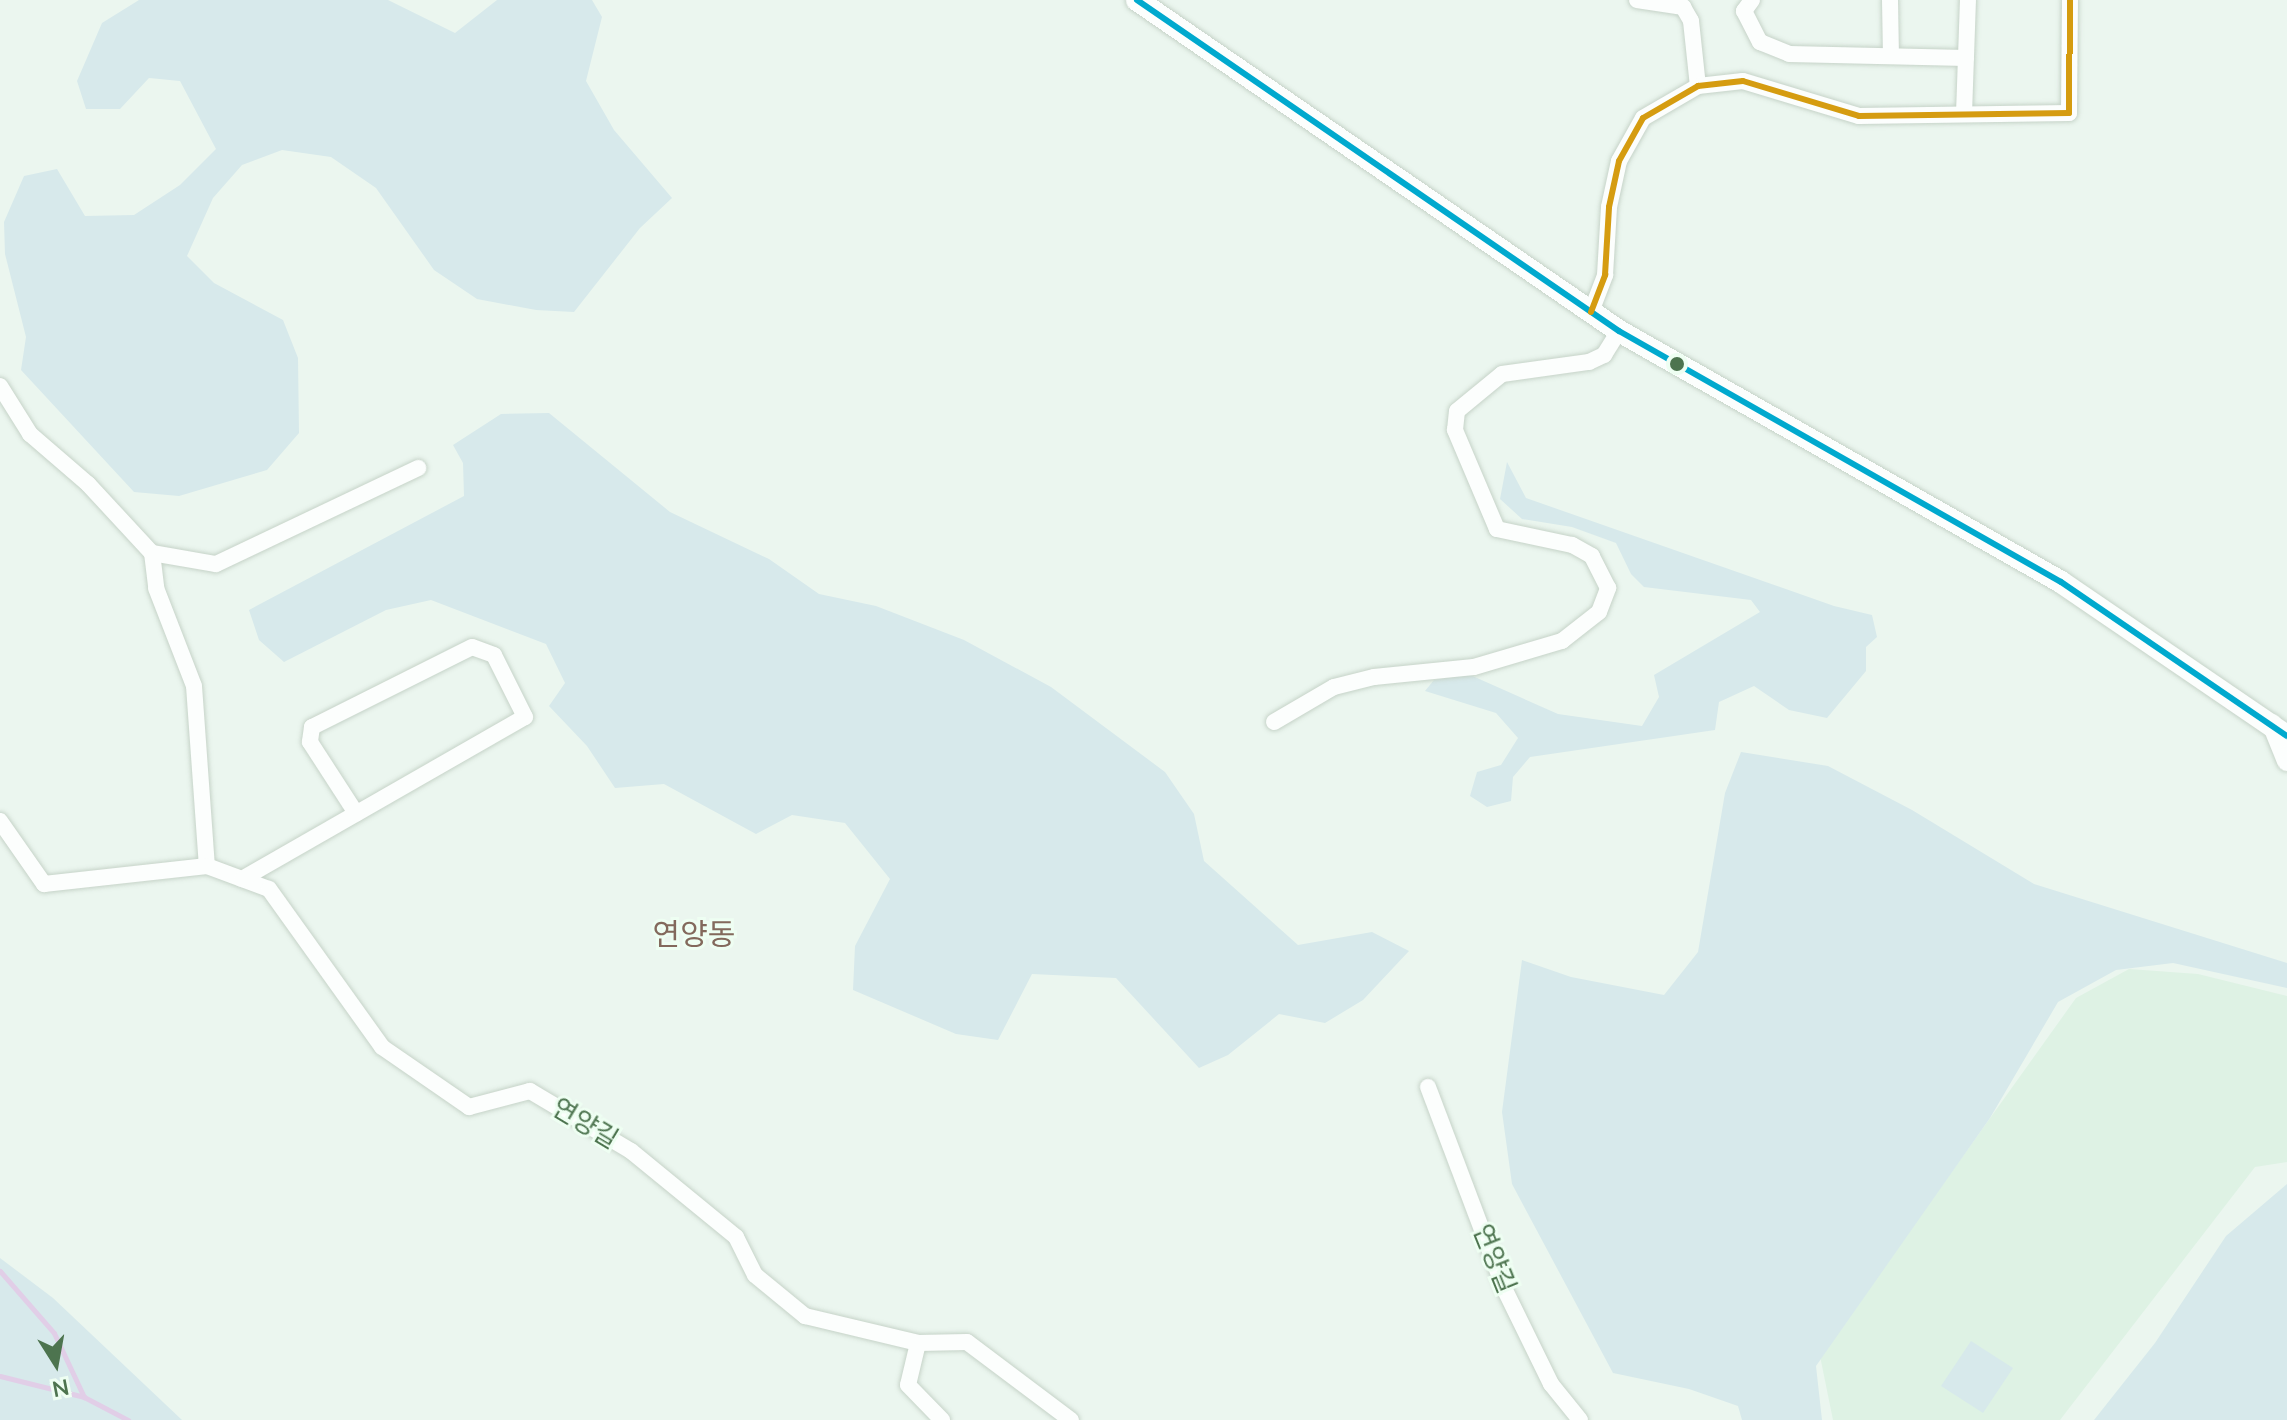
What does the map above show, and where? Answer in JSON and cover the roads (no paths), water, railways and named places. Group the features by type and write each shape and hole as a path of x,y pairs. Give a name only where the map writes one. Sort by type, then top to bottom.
{"main road":[{"path":"1137,0 1619,331 2061,582 2282,730"}],"street":[{"path":"1637,0 1683,7 1691,21 1698,86"},
{"path":"1752,0 1744,11 1760,42 1789,54 1966,58"},
{"path":"1890,0 1891,56"},
{"path":"1964,114 1968,0"},
{"path":"1591,312 1605,275 1609,207 1619,161 1643,118 1698,86 1743,81 1859,116 2069,113 2070,0"},
{"path":"1274,722 1334,687 1374,677 1474,667 1562,641 1599,612 1608,588 1592,556 1572,545 1497,529 1455,430 1457,411 1502,374 1589,362 1604,355 1619,331"},
{"path":"0,386 30,434 88,484 152,553 156,588 194,686 207,866"},
{"path":"152,553 216,564 418,468"},
{"path":"242,879 525,717 494,655 472,647 312,727 310,742 356,813"},
{"path":"2282,730 2287,761"},
{"name":"연양길","path":"0,821 44,884 207,866 269,889 382,1047 469,1107 530,1091 631,1151 736,1237 755,1275 805,1316 918,1343 967,1342 1071,1420"},
{"name":"연양길","path":"1428,1087 1503,1286 1551,1384 1580,1420"},
{"path":"918,1343 908,1385 942,1420"}],"waterway":[{"path":"0,1271 54,1333 84,1397"},
{"path":"0,1376 84,1397 128,1420"}],"district":[{"name":"연양동","path":"694,936"}]}
